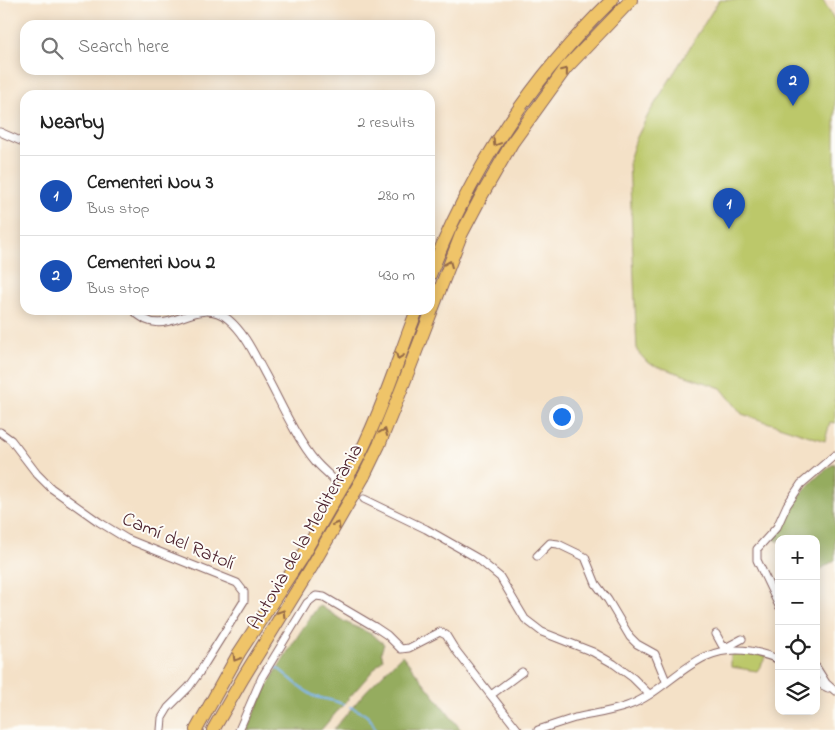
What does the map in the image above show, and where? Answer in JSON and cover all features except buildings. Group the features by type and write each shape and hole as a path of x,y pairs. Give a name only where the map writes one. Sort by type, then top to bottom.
{"highway":[{"path":"435,263 470,188 499,138 523,102 548,69 612,0"},
{"name":"Autovia de la Mediterrània","path":"435,302 461,235 512,143 566,68 631,0"},
{"name":"Autovia de la Mediterrània","path":"196,730 239,653 301,558 360,454 415,315"},
{"name":"Autovia de la Mediterrània","path":"213,730 242,678 312,566 364,476 379,445 430,315"}],"street":[{"path":"0,132 20,142"},
{"path":"140,315 150,323 162,323 188,315"},
{"path":"220,315 227,318 243,334 299,436 316,461 335,481"},
{"name":"Camí del Ratolí","path":"0,432 11,440 36,474 51,488 99,522 127,539 237,583 244,592 244,601 238,612 199,673 165,713 162,718 161,730"},
{"path":"775,598 757,560 757,549 777,527 787,505 801,484 835,455"},
{"path":"364,499 426,529 477,558 500,578 525,619 542,632 593,652 614,664 648,694"},
{"path":"537,556 550,543 558,544 585,557 596,584 630,637 637,644 655,654 666,681"},
{"path":"239,730 262,677 307,603 316,596 324,597 387,634 401,649 409,648 440,632 446,635 518,730"},
{"path":"716,634 722,645 727,647"},
{"path":"538,730 575,718 629,705 700,660 742,639"},
{"path":"719,652 745,650 775,659"},
{"path":"818,670 826,683 835,691"},
{"path":"491,695 522,672"},
{"path":"820,684 835,691"}],"green space":[{"path":"719,0 823,0 835,21 835,423 830,422 825,441 742,414 721,388 648,363 637,351 629,160 636,139 648,115"},
{"path":"835,463 835,560 820,570 820,535 775,535 775,539 773,538 799,496 824,471"},
{"path":"319,605 345,622 371,634 384,644 381,652 383,659 321,730 247,730 279,666"},
{"path":"743,653 767,656 757,671 731,667 731,655"},
{"path":"402,655 461,730 333,730 367,690"}],"waterway":[{"path":"276,667 309,693 344,705"},
{"path":"350,707 369,718 375,730"}],"place":[{"name":"Cementeri Nou 2","path":"793,106"},
{"name":"Cementeri Nou 3","path":"729,229"}]}
